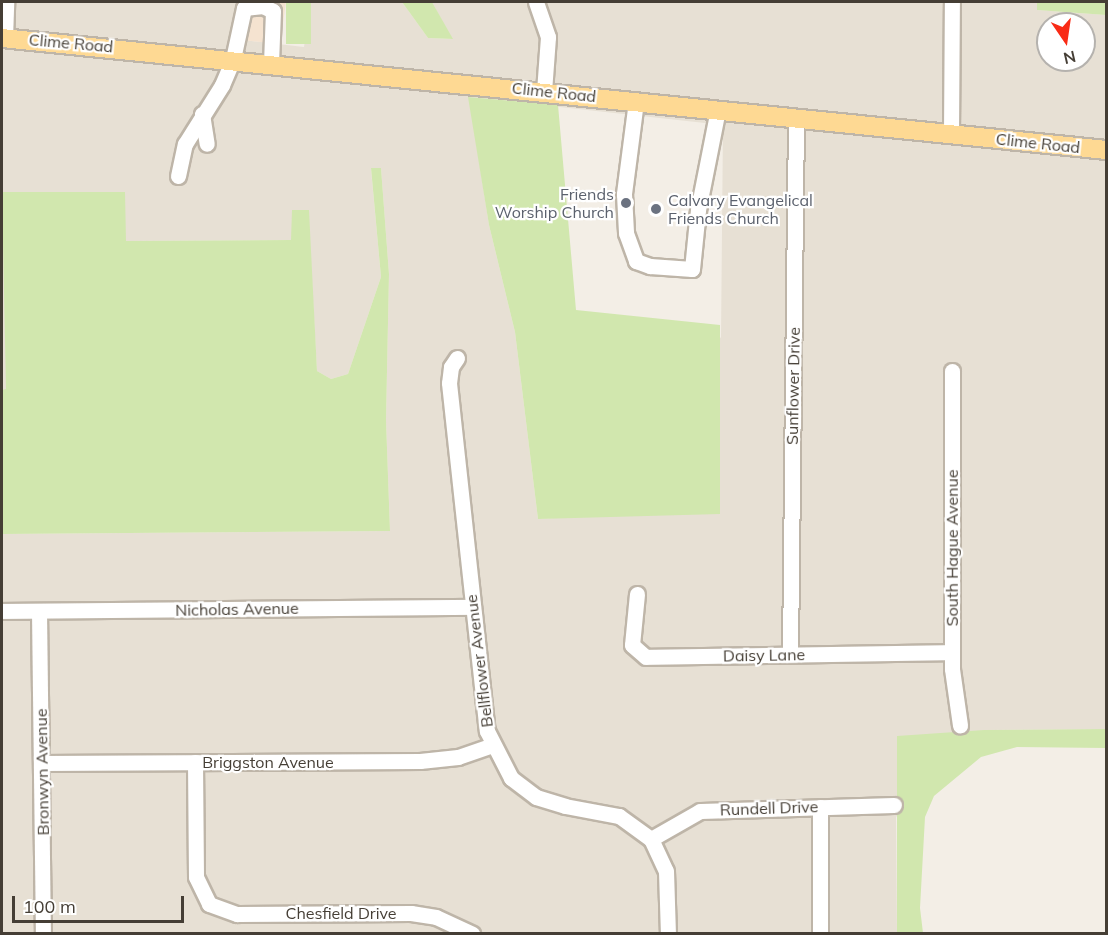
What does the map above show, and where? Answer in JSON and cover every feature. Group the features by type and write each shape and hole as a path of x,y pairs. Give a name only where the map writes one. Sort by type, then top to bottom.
{"main road":[{"name":"Clime Road","path":"3,38 233,59 1107,150"}],"street":[{"path":"3,38 6,2"},
{"path":"536,2 548,37 544,91"},
{"path":"951,133 952,2"},
{"path":"178,176 185,144 222,85 233,59 244,8 263,6 273,11 271,63"},
{"path":"636,101 624,194 626,233 636,261 650,266 692,269 698,210 718,109"},
{"path":"202,114 207,144"},
{"name":"Sunflower Drive","path":"790,654 796,118"},
{"name":"Bellflower Avenue","path":"458,358 451,367 449,383 484,715 492,745 511,778 536,797 565,806 619,816 651,839 666,871 668,933"},
{"name":"South Hague Avenue","path":"952,371 952,652 954,697 960,725"},
{"name":"Daisy Lane","path":"637,594 632,645 646,657 952,652"},
{"name":"Nicholas Avenue","path":"2,611 473,607"},
{"name":"Bronwyn Avenue","path":"39,611 43,933"},
{"name":"Briggston Avenue","path":"42,763 420,761 458,757 492,745"},
{"name":"Chesfield Drive","path":"195,762 196,877 209,904 237,914 411,913 436,917 472,933"},
{"name":"Rundell Drive","path":"651,839 700,811 894,805"},
{"path":"820,807 820,933"}],"shaded area":[{"path":"2,2 237,2 234,39 304,47 311,2 402,2 428,38 452,39 432,2 1037,2 1037,10 1065,12 1036,12 1036,72 1096,72 1096,14 1106,15 1106,729 984,730 896,817 897,933 2,933 2,534 390,531 386,420 389,274 381,168 371,169 381,277 348,374 331,379 317,371 308,210 292,240 126,241 6,390 2,390","holes":["469,97 723,125 721,337 589,516 538,519 515,332 489,225"]},
{"path":"237,2 286,2 280,44 233,39"}],"green space":[{"path":"286,2 311,2 311,44 286,44"},
{"path":"402,2 432,2 453,39 428,38"},
{"path":"1037,2 1106,2 1106,15 1096,14 1096,12 1037,10"},
{"path":"468,97 558,105 576,310 720,325 720,514 538,519 515,332 489,225"},
{"path":"371,168 381,168 389,274 386,420 390,531 2,534 2,390 6,389 2,192 125,192 126,241 291,240 292,210 309,210 317,371 331,379 348,374 381,277"},
{"path":"1106,729 1106,748 1017,747 981,757 934,796 925,817 920,908 923,933 897,933 897,736 984,730"}],"place":[{"name":"Friends Worship Church","path":"626,203"},
{"name":"Calvary Evangelical Friends Church","path":"656,209"}]}
